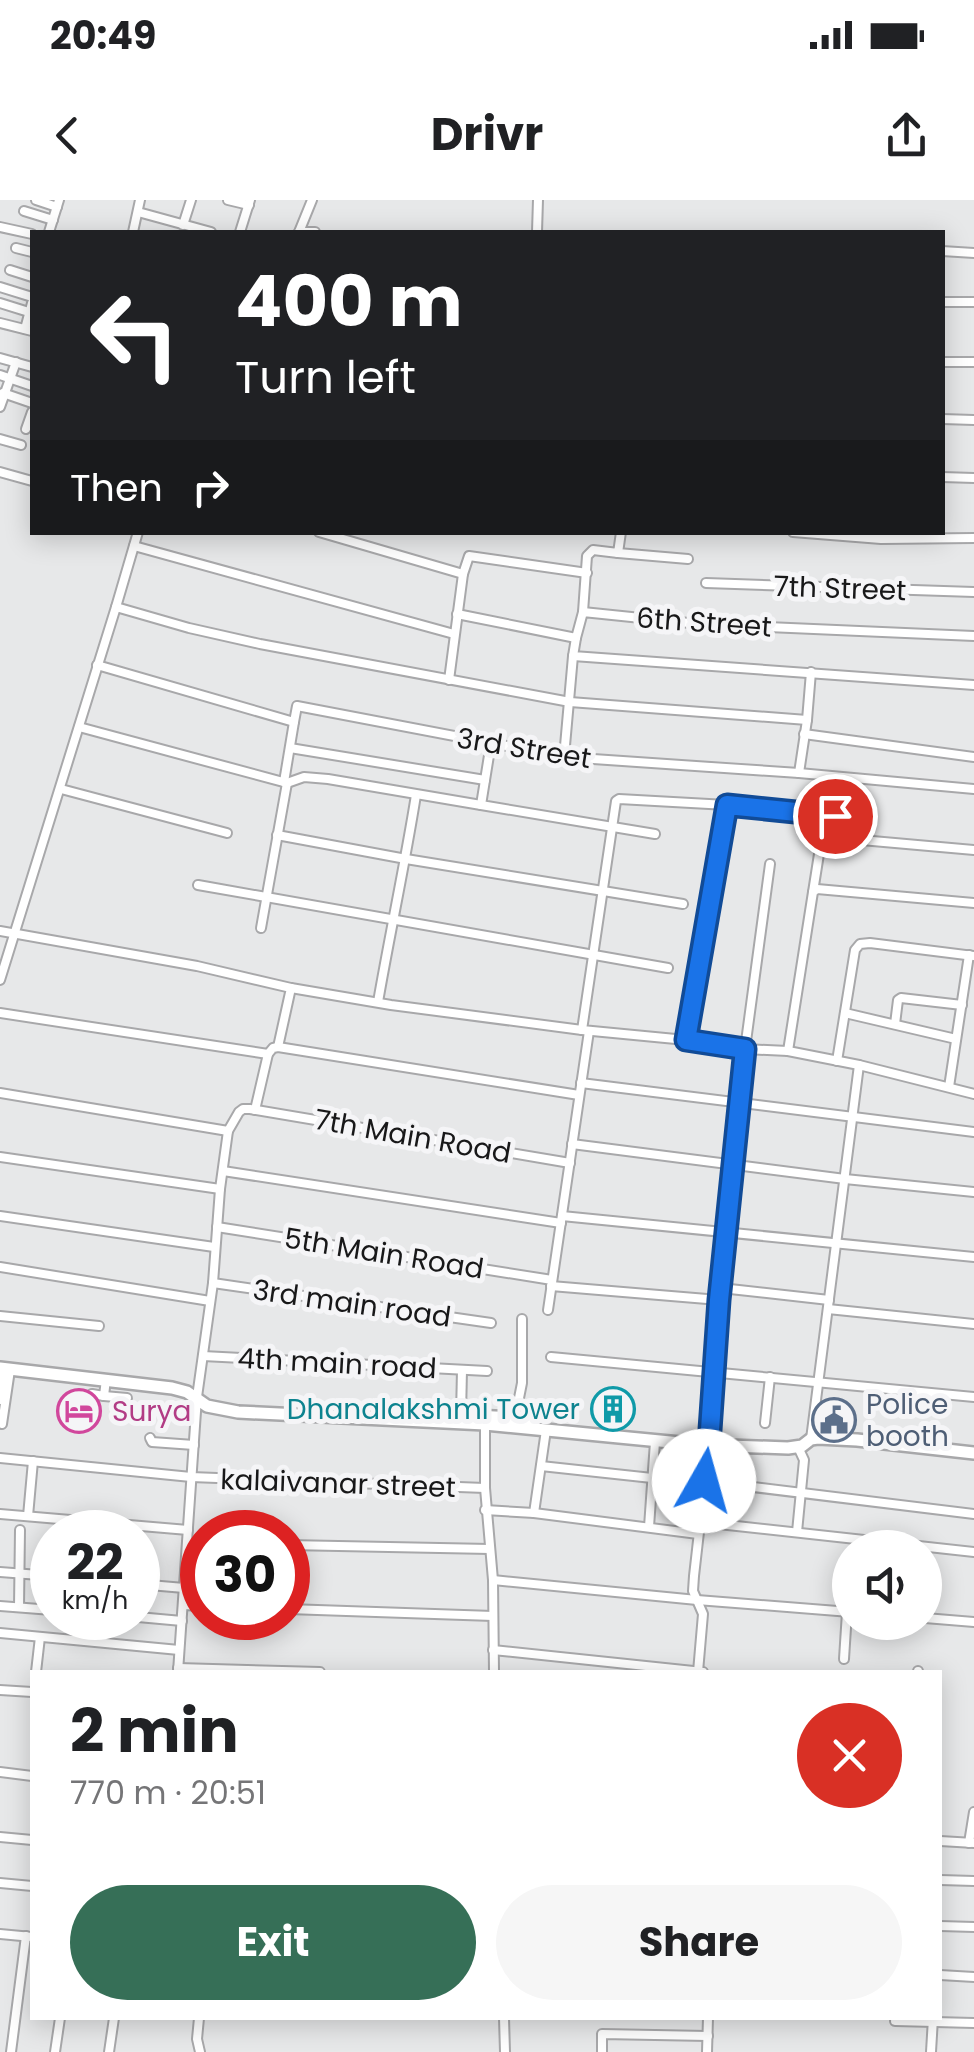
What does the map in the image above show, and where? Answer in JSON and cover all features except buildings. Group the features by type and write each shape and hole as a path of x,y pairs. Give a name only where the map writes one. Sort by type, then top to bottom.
{"main road":[{"path":"3,1369 172,1388 187,1392 212,1408 238,1412 515,1418 689,1437 705,1445"},
{"path":"200,1400 237,1406 461,1415 546,1430 655,1442 820,1442 974,1456"}],"street":[{"path":"36,200 58,203 50,230"},
{"path":"134,230 140,200"},
{"path":"183,225 191,200"},
{"path":"228,200 250,202 241,230"},
{"path":"300,230 312,200"},
{"path":"536,230 538,200"},
{"path":"24,211 53,220"},
{"path":"138,212 203,230"},
{"path":"0,227 30,234"},
{"path":"16,248 30,252"},
{"path":"945,251 974,253"},
{"path":"10,270 30,276"},
{"path":"0,287 30,305"},
{"path":"945,302 974,302"},
{"path":"0,303 30,306"},
{"path":"0,323 29,330"},
{"path":"0,358 30,366"},
{"path":"0,406 16,362"},
{"path":"945,362 974,362"},
{"path":"0,375 30,385"},
{"path":"2,393 30,402"},
{"path":"26,430 30,418"},
{"path":"945,419 974,420"},
{"path":"0,439 21,446"},
{"path":"0,472 30,478"},
{"path":"945,478 974,478"},
{"path":"0,980 137,535"},
{"path":"329,535 463,574"},
{"path":"618,553 621,535"},
{"path":"838,535 974,538"},
{"path":"134,546 454,634"},
{"path":"564,758 573,656 583,612 589,552 688,559"},
{"path":"449,680 463,574 472,555 587,573"},
{"name":"7th Street","path":"706,582 974,592"},
{"path":"116,607 260,644 570,702 807,720"},
{"name":"6th Street","path":"583,612 699,624 974,636"},
{"path":"457,614 576,638"},
{"path":"573,656 974,686"},
{"path":"97,666 294,722 261,928"},
{"path":"799,773 812,672"},
{"name":"3rd Street","path":"294,722 298,706 564,758 974,789"},
{"path":"79,727 286,782 304,777 328,779 655,834"},
{"path":"804,734 974,757"},
{"path":"481,805 491,744"},
{"path":"290,748 485,780"},
{"path":"61,789 226,833"},
{"path":"378,1002 416,794"},
{"path":"548,1310 616,800 727,805 835,816 850,839 974,850"},
{"path":"686,1040 727,805"},
{"path":"277,836 683,904"},
{"path":"788,1052 820,854"},
{"path":"700,1670 703,1614 693,1591 705,1445 745,1049 770,864"},
{"path":"198,885 668,968"},
{"path":"813,892 816,889 974,903"},
{"path":"0,931 378,1002 836,1060 974,1094"},
{"path":"836,1060 854,954 860,944 972,955 948,1087"},
{"path":"278,1047 291,988"},
{"path":"894,1024 901,998 962,1005"},
{"path":"0,1012 268,1054"},
{"path":"845,1013 956,1039"},
{"path":"190,1510 228,1132 241,1110 255,1110 268,1054 273,1048 579,1096"},
{"path":"797,1532 805,1443 818,1382 860,1065"},
{"path":"581,1084 974,1132"},
{"path":"0,1093 228,1132"},
{"name":"7th Main Road","path":"255,1110 570,1162"},
{"path":"572,1144 974,1192"},
{"path":"0,1157 220,1189"},
{"path":"223,1171 561,1220 726,1231 974,1257"},
{"path":"0,1216 214,1247"},
{"name":"5th Main Road","path":"217,1227 552,1283 719,1300"},
{"path":"0,1267 210,1300"},
{"name":"3rd main road","path":"213,1283 491,1323"},
{"path":"720,1288 974,1324"},
{"path":"0,1316 99,1326"},
{"path":"515,1418 522,1383 522,1319"},
{"name":"4th main road","path":"204,1356 487,1372"},
{"path":"551,1356 974,1397"},
{"path":"0,1400 3,1369"},
{"path":"2,1424 3,1369"},
{"path":"461,1415 467,1370"},
{"path":"764,1423 770,1377"},
{"path":"104,1396 106,1379"},
{"path":"92,1394 127,1398"},
{"path":"485,1420 494,1670"},
{"path":"534,1514 546,1430"},
{"path":"150,1438 152,1442 194,1445"},
{"path":"649,1528 655,1442"},
{"name":"kalaivanar street","path":"0,1458 192,1477 485,1488"},
{"path":"28,1516 32,1461"},
{"path":"541,1466 652,1478"},
{"path":"704,1481 974,1514"},
{"path":"486,1510 698,1534"},
{"path":"0,1514 180,1529"},
{"path":"700,1522 974,1552"},
{"path":"19,1607 20,1530"},
{"path":"310,1545 490,1549"},
{"path":"0,1572 30,1574"},
{"path":"493,1580 832,1611"},
{"path":"0,1606 30,1608"},
{"path":"310,1609 493,1616"},
{"path":"942,1619 974,1622"},
{"path":"0,1633 30,1636"},
{"path":"36,1670 40,1640"},
{"path":"72,1640 180,1650"},
{"path":"178,1670 181,1640"},
{"path":"844,1659 846,1640"},
{"path":"493,1650 681,1670"},
{"path":"0,1690 30,1692"},
{"path":"0,1772 30,1776"},
{"path":"942,1841 971,1843 974,1812"},
{"path":"0,1837 30,1840"},
{"path":"942,1880 974,1882"},
{"path":"0,1883 30,1886"},
{"path":"942,1926 974,1927"},
{"path":"0,1934 29,1936 10,2052"},
{"path":"942,1975 974,1977"},
{"path":"55,2052 60,2020"},
{"path":"109,2052 114,2020"},
{"path":"199,2020 200,2052"},
{"path":"504,2020 505,2052"},
{"path":"707,2052 708,2020"},
{"path":"931,2052 933,2020"},
{"path":"895,2021 974,2023"},
{"path":"602,2052 602,2034 708,2036"}],"place":[{"name":"Dhanalakshmi Tower","path":"613,1409"},
{"name":"Surya","path":"79,1411"},
{"name":"Police booth","path":"834,1420"}],"route":[{"path":"704,1481 745,1049 686,1040 727,805 835,816"}]}
